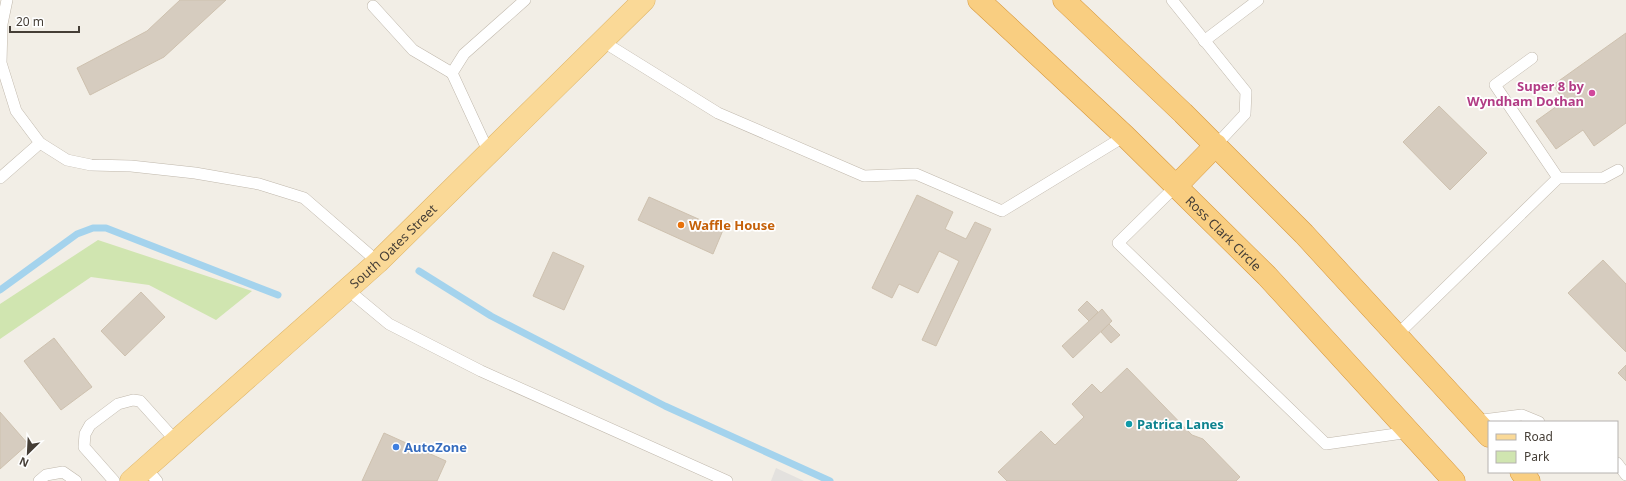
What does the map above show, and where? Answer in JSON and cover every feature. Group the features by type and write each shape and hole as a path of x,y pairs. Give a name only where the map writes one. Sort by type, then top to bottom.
{"highway":[{"name":"Ross Clark Circle","path":"979,0 1177,185 1267,276 1411,432 1454,481"},
{"path":"1064,0 1216,145 1304,234 1482,428"},
{"path":"1177,185 1216,145"},
{"path":"1522,473 1529,481"}],"main road":[{"name":"South Oates Street","path":"144,477 176,441 378,262 644,0"}],"lane":[{"path":"7,0 2,24 1,63 16,111 40,143 67,160 91,165 131,166 195,173 259,184 304,198 378,262"},
{"path":"452,73 464,54 525,0"},
{"path":"1172,0 1246,92 1245,114 1216,145"},
{"path":"1204,40 1258,0"},
{"path":"374,2 413,50 452,73 488,153"},
{"path":"602,41 718,113 864,176 916,174 1002,210 1125,136"},
{"path":"1532,58 1495,85 1558,178"},
{"path":"0,178 40,143"},
{"path":"1397,335 1558,178 1603,178 1618,170"},
{"path":"1177,185 1118,243 1326,444 1411,432"},
{"path":"348,290 389,324 481,371 727,481"},
{"path":"114,481 84,447 85,434 90,425 118,404 133,400 140,401 176,441"},
{"path":"1504,421 1522,415 1537,421"},
{"path":"1618,464 1626,475"},
{"path":"39,481 46,475 64,472 76,481"}],"green space":[{"path":"98,240 252,291 216,320 149,285 91,277 0,339 0,304"}],"shaded area":[{"path":"776,468 804,481 771,481"}],"building":[{"path":"180,0 226,0 164,57 90,95 77,68 147,31"},
{"name":"Super 8 by Wyndham Dothan","path":"1626,33 1626,123 1594,146 1583,130 1556,149 1536,121 1564,101 1553,85"},
{"path":"1439,106 1487,153 1450,190 1403,142"},
{"path":"917,195 953,212 945,229 966,239 975,222 991,229 936,346 922,340 959,261 939,251 918,293 899,284 892,298 872,288"},
{"name":"Waffle House","path":"649,197 723,230 713,254 638,220"},
{"path":"553,252 584,266 564,310 533,296"},
{"path":"1603,260 1626,284 1626,352 1568,293"},
{"path":"141,292 165,317 125,356 101,331"},
{"path":"1087,301 1098,312 1089,321 1078,310"},
{"path":"1102,309 1112,321 1073,358 1062,346"},
{"path":"1109,324 1120,335 1111,343 1101,332"},
{"path":"54,338 92,387 61,410 24,361"},
{"path":"1626,365 1626,381 1618,373"},
{"name":"Patrica Lanes","path":"1127,368 1192,435 1203,439 1240,477 1236,481 1007,481 998,472 1041,431 1055,445 1084,417 1072,404 1092,384 1101,393"},
{"path":"0,412 28,444 0,469"},
{"name":"AutoZone","path":"384,433 446,461 437,481 362,481"}],"waterway":[{"path":"0,290 77,234 93,228 106,228 278,295"},
{"path":"419,271 491,316 665,406 830,481"}],"place":[{"name":"Super 8 by Wyndham Dothan","path":"1592,93"},
{"name":"Waffle House","path":"681,225"},
{"name":"Patrica Lanes","path":"1129,424"},
{"name":"AutoZone","path":"396,447"}]}
